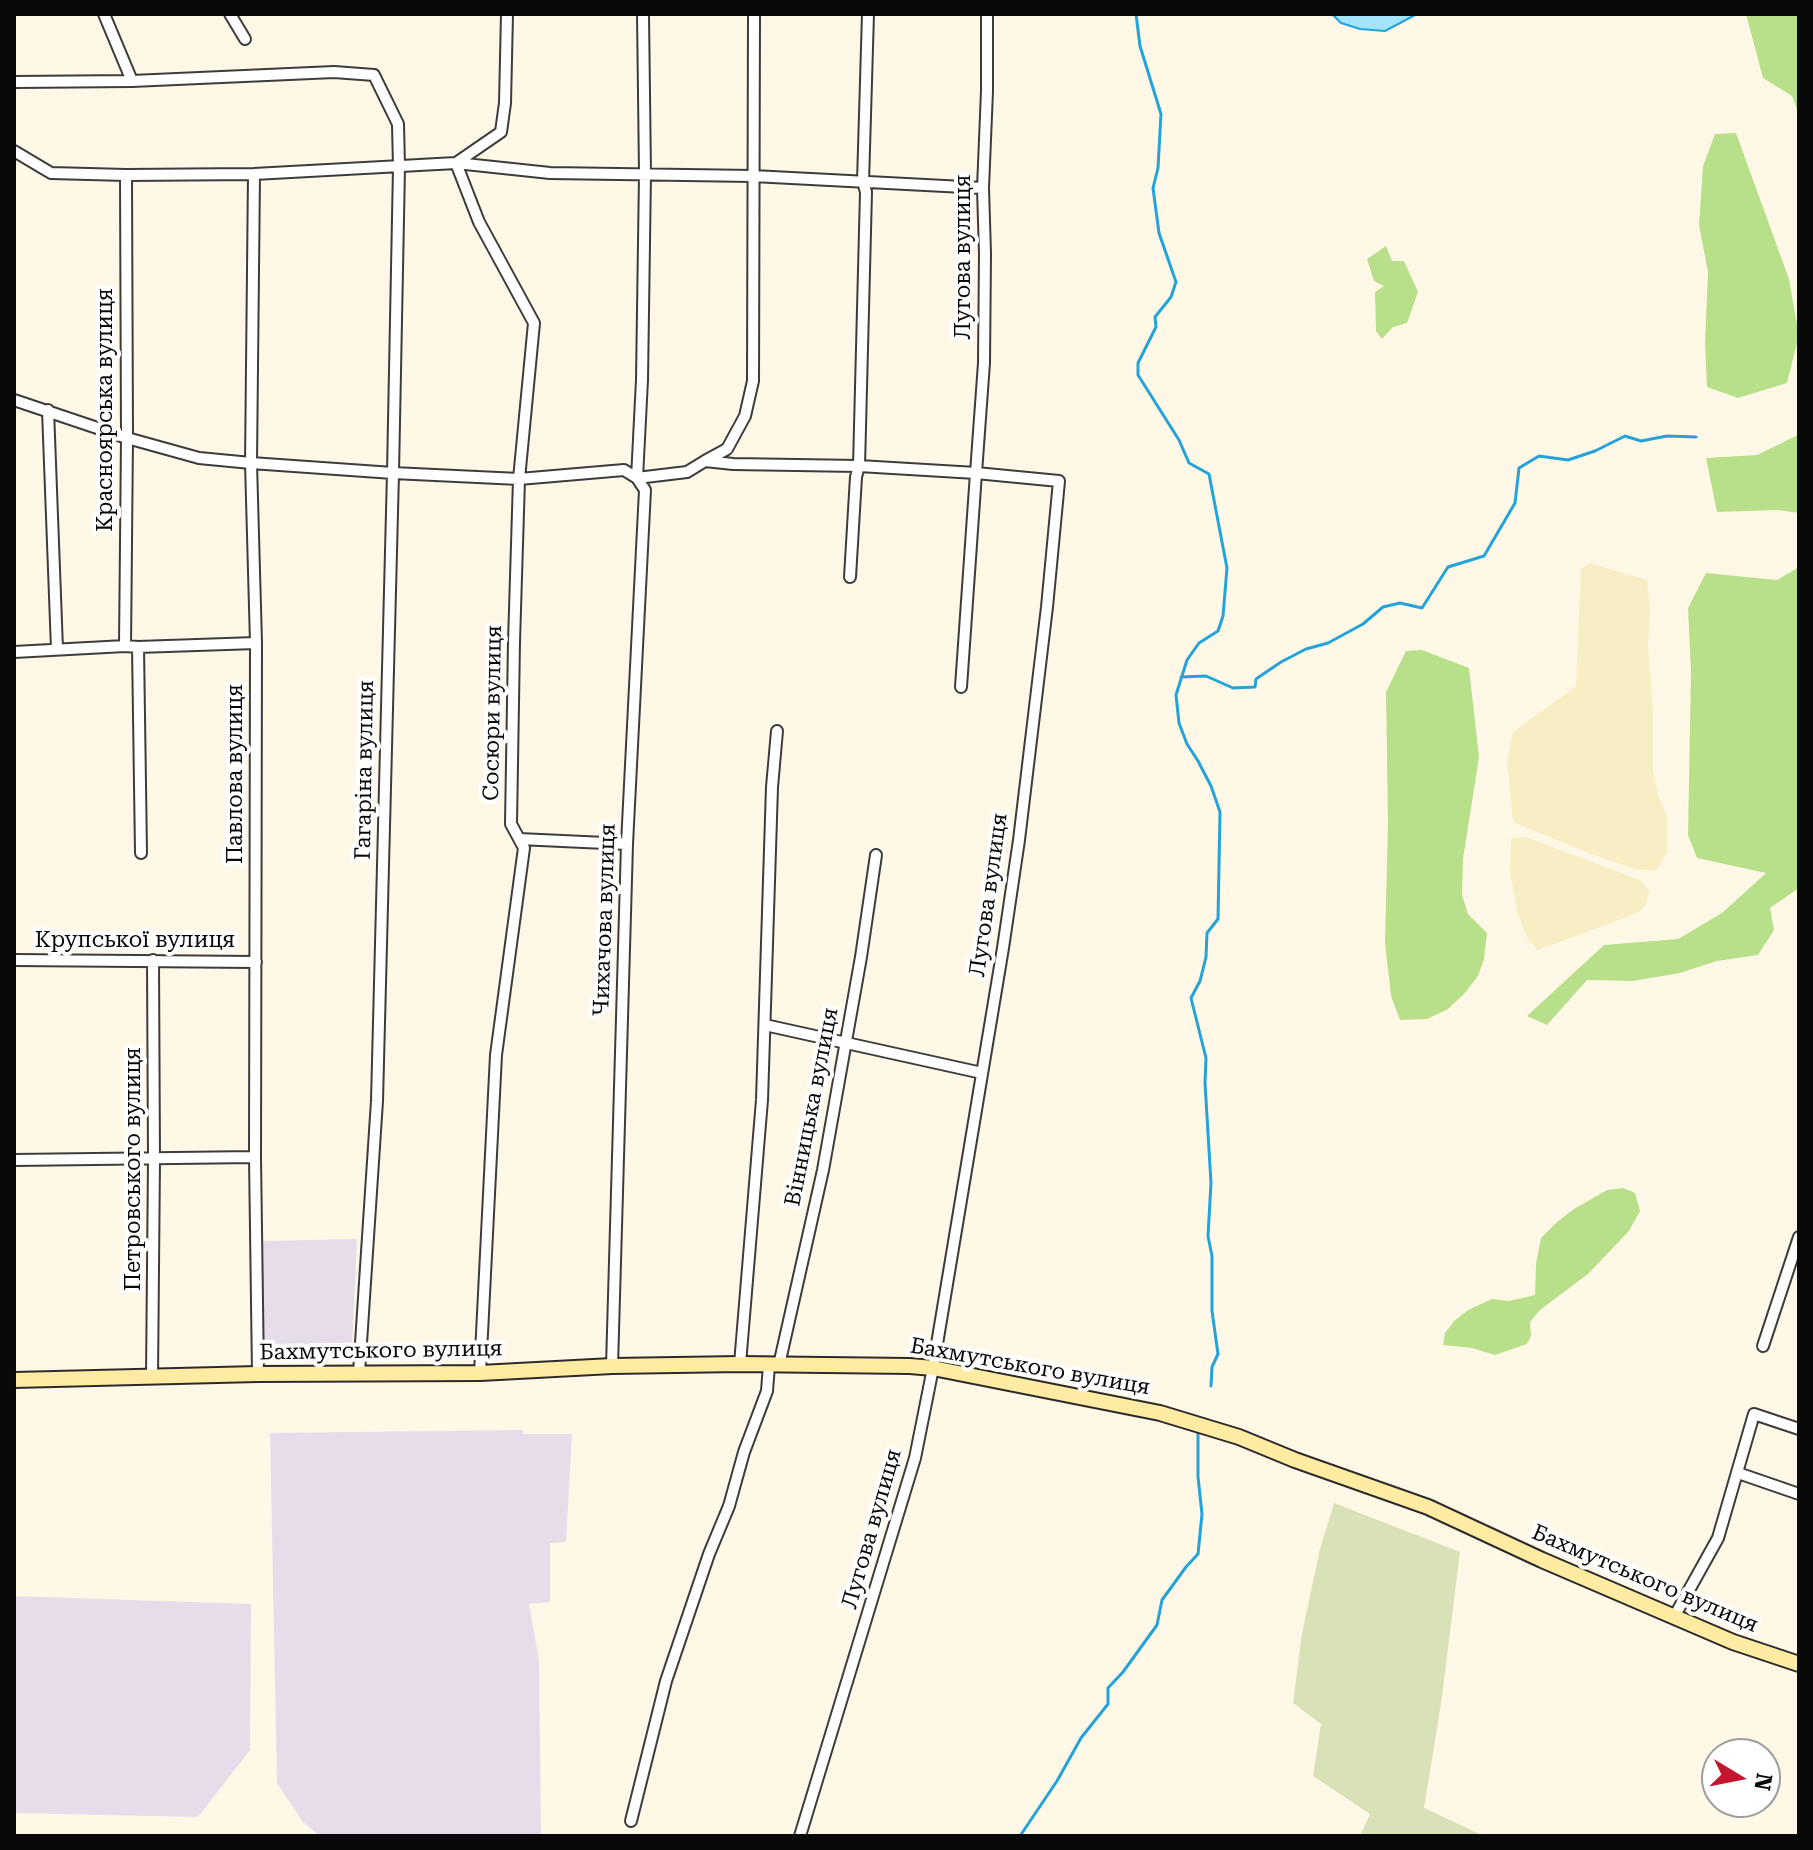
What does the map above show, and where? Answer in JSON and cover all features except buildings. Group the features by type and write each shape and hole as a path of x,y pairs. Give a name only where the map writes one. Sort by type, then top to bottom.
{"main road":[{"name":"Бахмутського вулиця","path":"14,1380 480,1373 612,1366 740,1364 933,1368 1160,1413 1239,1437 1428,1507 1733,1642 1799,1664"}],"street":[{"path":"14,82 132,81 104,14"},
{"path":"230,14 245,39"},
{"path":"456,163 501,132 505,103 507,14"},
{"name":"Чихачова вулиця","path":"612,1366 627,844 645,490 637,478 642,380 645,174 643,14"},
{"path":"14,400 127,438 199,458 519,479 624,470 637,478 687,472 727,449 745,416 753,381 754,14"},
{"path":"850,577 859,466 868,14"},
{"name":"Лугова вулиця","path":"800,1836 915,1458 933,1368 1019,840 1047,607 1059,481 976,473 984,363 983,188 987,14"},
{"name":"Гагаріна вулиця","path":"132,81 334,72 374,75 398,124 393,473 377,1101 359,1373"},
{"path":"14,151 51,173 254,174 456,163 550,173 753,176 983,188"},
{"name":"Сосюри вулиця","path":"456,163 479,222 534,323 519,479 514,642 511,824 524,848 496,1055 480,1373"},
{"name":"Павлова вулиця","path":"254,174 251,463 256,643 255,1157 258,1374"},
{"name":"Красноярська вулиця","path":"125,646 126,175"},
{"path":"48,410 57,649"},
{"path":"705,461 976,473 961,687"},
{"path":"14,652 256,643"},
{"path":"138,647 141,853"},
{"path":"740,1364 762,1100 772,787 777,731"},
{"path":"519,839 627,844"},
{"name":"Вінницька вулиця","path":"631,1821 666,1681 709,1554 729,1506 774,1365 823,1170 876,855"},
{"name":"Крупської вулиця","path":"14,960 256,962"},
{"name":"Петровського вулиця","path":"152,1377 153,960"},
{"path":"765,1025 982,1073"},
{"path":"14,1160 255,1157"},
{"path":"1763,1346 1799,1237"},
{"path":"1674,1617 1718,1538 1754,1414 1799,1429"},
{"path":"1738,1473 1799,1494"}],"shaded area":[{"path":"1590,563 1647,580 1653,771 1667,816 1667,852 1656,871 1635,869 1594,855 1513,822 1507,761 1513,732 1576,686 1581,569"},
{"path":"1526,837 1640,880 1650,892 1645,906 1622,919 1538,950 1528,940 1518,914 1510,873 1511,838"},
{"path":"357,1239 352,1348 261,1349 261,1241"},
{"path":"522,1430 523,1434 572,1434 566,1542 550,1543 550,1602 529,1604 539,1660 541,1836 320,1836 303,1822 277,1783 270,1433"},
{"path":"14,1596 251,1604 250,1750 198,1817 14,1813"}],"green space":[{"path":"1746,14 1799,14 1799,115 1792,96 1763,78"},
{"path":"1736,133 1789,279 1799,335 1787,383 1738,398 1707,387 1708,272 1699,225 1703,166 1715,134"},
{"path":"1386,246 1392,261 1404,261 1418,292 1407,323 1393,327 1382,339 1376,331 1375,292 1384,286 1374,281 1367,259"},
{"path":"1798,435 1799,513 1778,510 1717,512 1706,458 1757,455"},
{"path":"1799,567 1799,888 1770,908 1774,930 1758,955 1717,961 1680,973 1633,981 1587,980 1547,1025 1527,1016 1604,945 1678,939 1722,913 1766,873 1697,858 1688,835 1691,672 1688,608 1706,573 1777,580"},
{"path":"1422,650 1469,668 1479,757 1463,859 1462,895 1468,914 1487,933 1478,976 1465,993 1448,1009 1427,1019 1400,1020 1391,996 1385,943 1388,823 1386,692 1406,651"},
{"path":"1623,1188 1635,1193 1640,1211 1629,1231 1588,1274 1540,1310 1530,1322 1531,1336 1527,1344 1495,1355 1472,1348 1443,1345 1445,1333 1468,1310 1492,1299 1509,1301 1535,1295 1541,1238 1574,1209 1607,1190"},
{"path":"1334,1503 1460,1552 1424,1808 1484,1836 1360,1836 1370,1814 1313,1776 1321,1724 1293,1703 1302,1633 1320,1549"}],"water":[{"path":"1332,14 1417,14 1385,31 1360,29 1341,23"}],"waterway":[{"path":"1136,14 1140,46 1161,114 1158,168 1153,188 1159,233 1176,282 1171,297 1155,317 1156,327 1138,363 1138,375 1179,440 1189,463 1209,474 1227,568 1223,616 1218,631 1199,643 1187,660 1176,695 1179,723 1211,786 1220,812 1218,919 1207,933 1206,957 1200,981 1191,998 1206,1058 1211,1183 1208,1236 1218,1354 1212,1367 1211,1386"},
{"path":"1181,677 1206,676 1233,688 1255,687 1256,679 1281,662 1306,649 1328,643 1363,624 1383,607 1400,603 1422,608 1448,567 1484,556 1515,503 1519,468 1539,456 1568,460 1625,436 1641,441 1667,436 1696,437"},
{"path":"1020,1836 1081,1738 1108,1704 1108,1688 1157,1625 1162,1600 1198,1554 1202,1514 1198,1433"}]}
